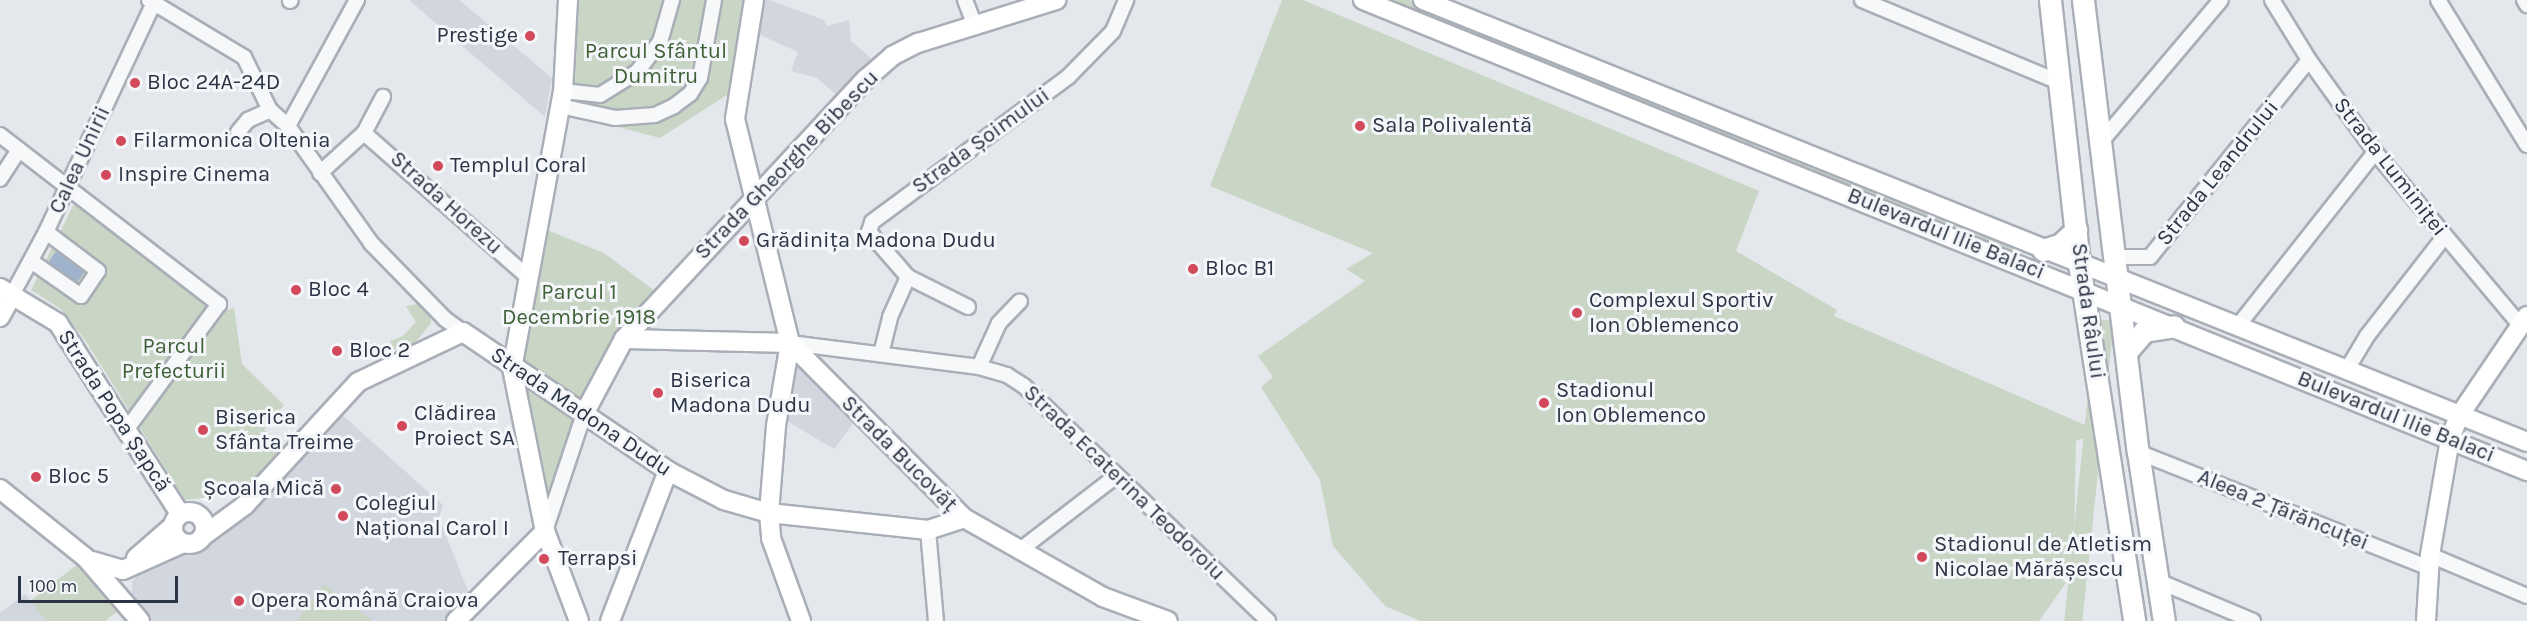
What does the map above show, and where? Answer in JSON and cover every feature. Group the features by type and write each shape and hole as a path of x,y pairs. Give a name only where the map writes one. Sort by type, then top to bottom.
{"main road":[{"name":"Strada Râului","path":"2050,0 2061,83 2079,264 2134,621"},
{"name":"Strada Râului","path":"2083,0 2138,452 2164,621"},
{"path":"2043,250 2061,244 2076,230"},
{"path":"2126,352 2144,331 2174,326"}],"street":[{"path":"288,126 357,0"},
{"path":"568,0 561,98 512,368 545,531 579,621"},
{"path":"561,98 600,94 637,72 660,42 672,0"},
{"path":"561,98 615,118 655,115 674,106 690,94 700,78 714,0"},
{"path":"754,0 735,119 756,196 790,344 776,426 769,513 771,538 801,621"},
{"path":"965,0 974,24"},
{"name":"Strada Gheorghe Bibescu","path":"584,414 624,339 756,196 892,56 974,24 1056,0"},
{"name":"Strada Șoimului","path":"968,307 908,277 869,232 872,222 1068,77 1113,32 1126,0"},
{"name":"Bulevardul Ilie Balaci","path":"1363,0 2120,303 2527,471"},
{"name":"Bulevardul Ilie Balaci","path":"1423,0 2527,442"},
{"path":"1862,0 2061,83"},
{"path":"2100,142 2221,0"},
{"name":"Strada Luminiței","path":"2272,0 2309,60 2375,152 2444,237 2524,321"},
{"path":"2438,0 2527,145"},
{"path":"2524,0 2527,5"},
{"path":"153,1 244,57 270,110 248,120 238,132"},
{"name":"Calea Unirii","path":"0,317 6,292 32,261 153,1"},
{"path":"1505,56 1512,37"},
{"name":"Strada Leandrului","path":"2114,257 2150,257 2309,60"},
{"path":"320,173 364,132 383,97"},
{"name":"Strada Madona Dudu","path":"270,110 288,126 371,243 445,319 512,368 668,471 724,500 769,513 928,530 964,518"},
{"name":"Strada Horezu","path":"364,132 527,276"},
{"path":"0,135 68,185 219,304 126,430"},
{"path":"0,179 19,150"},
{"path":"2237,327 2375,152"},
{"path":"32,261 81,296 98,271 46,232"},
{"path":"2346,371 2367,336 2444,237"},
{"path":"881,354 890,317 908,277"},
{"name":"Strada Popa Șapcă","path":"6,292 58,323 126,430 176,520"},
{"path":"979,367 999,323 1020,302"},
{"path":"2426,621 2430,562 2450,439 2459,416 2524,321"},
{"path":"85,557 104,567 123,570 183,543 191,544 245,505 358,381 463,332"},
{"path":"624,339 769,340 790,344"},
{"name":"Strada Ecaterina Teodoroiu","path":"790,344 979,367 1007,375 1023,386 1268,621"},
{"name":"Strada Bucovăț","path":"790,344 964,518 1102,597 1168,621"},
{"path":"456,621 545,531 584,414"},
{"name":"Aleea 2 Țărăncuței","path":"2138,452 2527,596"},
{"path":"610,621 668,471"},
{"path":"1020,550 1116,476"},
{"path":"0,489 85,557 140,621"},
{"path":"112,587 123,570 176,520 191,512 201,517 228,513 245,505"},
{"path":"201,517 205,526 203,536"},
{"path":"176,520 175,536 183,543"},
{"path":"928,530 936,621"},
{"path":"2158,581 2253,621"}],"shaded area":[{"path":"409,0 459,0 552,78 545,117"},
{"path":"758,0 769,0 824,20 827,26 849,20 851,41 875,62 841,99 817,78 791,71 798,52 754,32"},
{"path":"798,366 854,422 834,449 782,418 792,369"},
{"name":"Colegiul Național Carol I","path":"341,414 443,505 439,518 470,596 444,621 150,621 135,604 132,593 132,582 138,574 199,548 249,514"},
{"path":"25,594 46,621 0,621 0,613"}],"green space":[{"name":"Parcul Sfântul Dumitru","path":"579,0 745,0 730,93 660,138 619,127 611,109 574,100"},
{"name":"Complexul Sportiv Ion Oblemenco","path":"1282,0 1303,0 1759,191 1736,251 1837,310 1834,316 2092,428 2093,435 2076,441 2074,541 2068,580 2039,621 1420,621 1385,606 1333,546 1320,480 1261,387 1273,377 1258,356 1365,281 1346,269 1373,253 1210,186"},
{"path":"1383,0 1412,0 1488,30 1493,40 1489,42"},
{"path":"1509,43 1756,140 1756,144 1750,148 1511,52"},
{"path":"1777,151 2065,266 2018,251 2007,251 1779,160"},
{"name":"Parcul Prefecturii","path":"76,200 222,312 234,308 242,364 284,405 264,430 285,446 241,493 185,500 87,343 61,309 31,290"},
{"name":"Parcul 1 Decembrie 1918","path":"537,226 604,253 663,297 624,338 547,521 515,385"},
{"path":"417,304 431,319 431,323 414,344 394,350 390,341 403,336 416,322 406,306"},
{"path":"2096,319 2114,321 2082,621 2064,621"},
{"path":"78,564 118,611 105,621 46,621 30,601"},
{"path":"324,584 373,621 297,621"}],"water":[{"path":"57,250 86,270 76,283 48,263"}],"place":[{"name":"Prestige","path":"530,36"},
{"name":"Bloc 24A-24D","path":"135,83"},
{"name":"Sala Polivalentă","path":"1360,126"},
{"name":"Filarmonica Oltenia","path":"121,141"},
{"name":"Templul Coral","path":"438,166"},
{"name":"Inspire Cinema","path":"106,175"},
{"name":"Grădinița Madona Dudu","path":"744,241"},
{"name":"Bloc B1","path":"1193,269"},
{"name":"Bloc 4","path":"296,290"},
{"name":"Complexul Sportiv Ion Oblemenco","path":"1577,313"},
{"name":"Bloc 2","path":"337,351"},
{"name":"Biserica Madona Dudu","path":"658,393"},
{"name":"Stadionul Ion Oblemenco","path":"1544,403"},
{"name":"Clădirea Proiect SA","path":"402,426"},
{"name":"Biserica Sfânta Treime","path":"203,430"},
{"name":"Bloc 5","path":"36,477"},
{"name":"Școala Mică","path":"336,489"},
{"name":"Colegiul Național Carol I","path":"343,516"},
{"name":"Stadionul de Atletism Nicolae Mărășescu","path":"1922,557"},
{"name":"Terrapsi","path":"544,559"},
{"name":"Opera Română Craiova","path":"239,601"}]}
